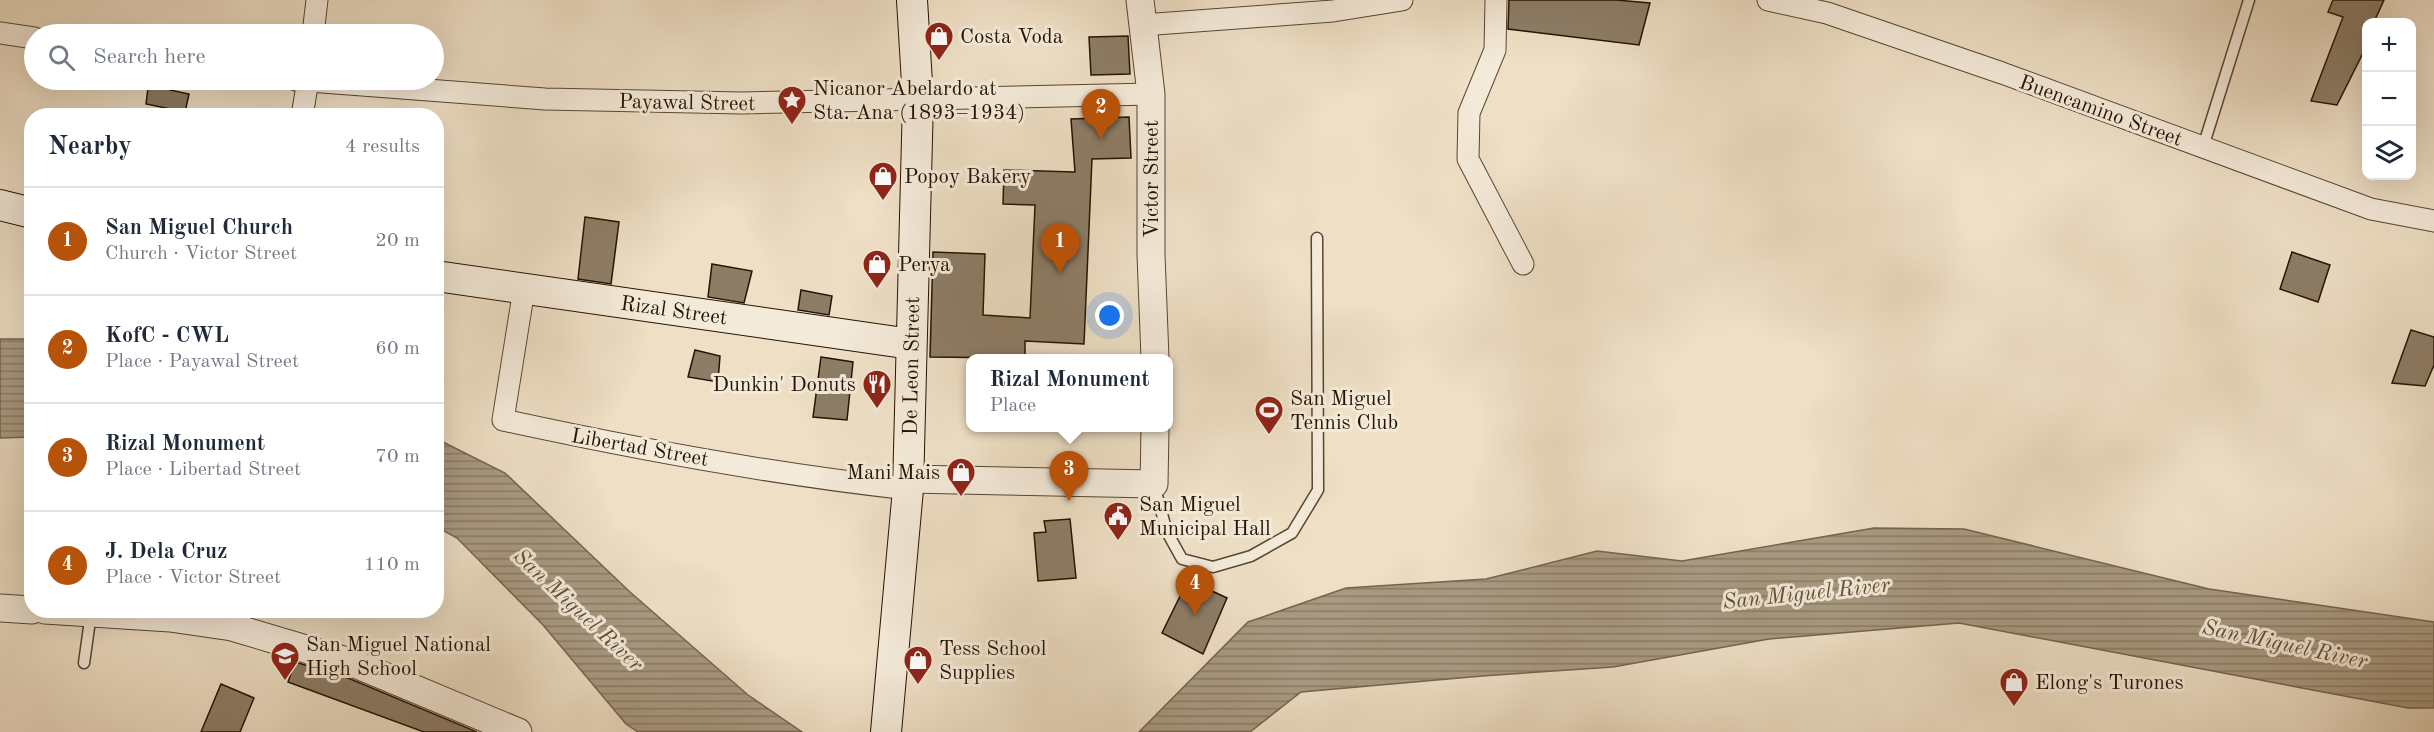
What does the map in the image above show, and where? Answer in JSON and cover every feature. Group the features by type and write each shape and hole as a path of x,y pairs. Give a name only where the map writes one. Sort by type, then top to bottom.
{"main road":[{"name":"De Leon Street","path":"886,732 908,484 918,100 912,0"},
{"path":"0,205 24,211"},
{"name":"Rizal Street","path":"444,277 911,344"}],"street":[{"path":"314,24 317,0"},
{"path":"1141,12 1332,11 1402,0"},
{"path":"1496,0 1495,50 1469,113 1468,159 1523,264"},
{"name":"Buencamino Street","path":"1768,0 1829,6 2002,73 2371,209 2434,221"},
{"name":"Victor Street","path":"1141,12 1151,94 1151,255 1155,354"},
{"path":"0,33 24,37"},
{"path":"302,108 303,90"},
{"name":"Payawal Street","path":"431,90 545,99 742,103 1151,94"},
{"name":"Libertad Street","path":"524,289 503,420 586,438 811,478 908,484 1154,484"},
{"path":"1154,484 1155,432"},
{"path":"0,608 24,610"},
{"path":"170,618 232,627 352,663 518,732"}],"lane":[{"path":"2203,147 2249,0"},
{"path":"1154,484 1167,532 1182,559 1213,567 1251,556 1292,533 1318,490 1317,238"},
{"path":"84,663 90,618"}],"water":[{"path":"0,339 24,339 24,437 0,438"},
{"name":"San Miguel River","path":"444,442 505,473 630,592 748,695 802,732 638,732 626,724 543,625 457,538 444,531"},
{"name":"San Miguel River","path":"1874,528 1964,529 2209,589 2434,622 2434,708 2408,708 1959,623 1769,639 1613,667 1301,692 1250,732 1139,732 1248,622 1346,588 1486,579 1597,551 1682,561"}],"building":[{"path":"1509,0 1616,0 1650,3 1639,45 1508,29"},
{"path":"2333,0 2384,0 2376,18 2362,18 2362,55 2337,105 2311,101 2343,17 2328,12"},
{"path":"1128,36 1130,74 1091,75 1089,37"},
{"path":"148,90 170,90 189,94 186,108 166,108 146,104"},
{"path":"1129,117 1131,158 1092,159 1084,344 1025,341 1025,354 966,354 966,357 930,357 933,252 985,254 983,315 1030,318 1035,205 1003,204 1004,170 1075,172 1071,119"},
{"path":"585,217 619,222 611,284 578,279"},
{"path":"2292,252 2330,265 2318,302 2280,289"},
{"path":"712,264 752,271 744,303 708,297"},
{"path":"801,290 832,296 829,315 798,310"},
{"path":"2411,330 2434,337 2434,365 2425,386 2392,383"},
{"path":"695,350 720,356 718,382 688,377"},
{"path":"821,357 853,362 847,420 813,417"},
{"path":"1070,519 1076,578 1038,581 1034,533 1046,532 1044,521"},
{"path":"1188,580 1227,598 1203,654 1162,633"},
{"path":"295,662 348,678 477,732 424,732 288,682"},
{"path":"221,684 254,698 240,732 201,732"}],"place":[{"name":"Costa Voda","path":"939,62"},
{"name":"Nicanor Abelardo at Sta. Ana (1893–1934)","path":"792,126"},
{"name":"KofC - CWL","path":"1101,139"},
{"name":"Popoy Bakery","path":"883,202"},
{"name":"San Miguel Church","path":"1060,273"},
{"name":"Perya","path":"877,290"},
{"name":"Dunkin' Donuts","path":"877,410"},
{"name":"San Miguel Tennis Club","path":"1269,436"},
{"name":"Mani Mais","path":"961,498"},
{"name":"Rizal Monument","path":"1069,501"},
{"name":"San Miguel Municipal Hall","path":"1118,542"},
{"name":"J. Dela Cruz","path":"1195,615"},
{"name":"San Miguel National High School","path":"285,682"},
{"name":"Tess School Supplies","path":"918,686"},
{"name":"Elong's Turones","path":"2014,708"}]}
